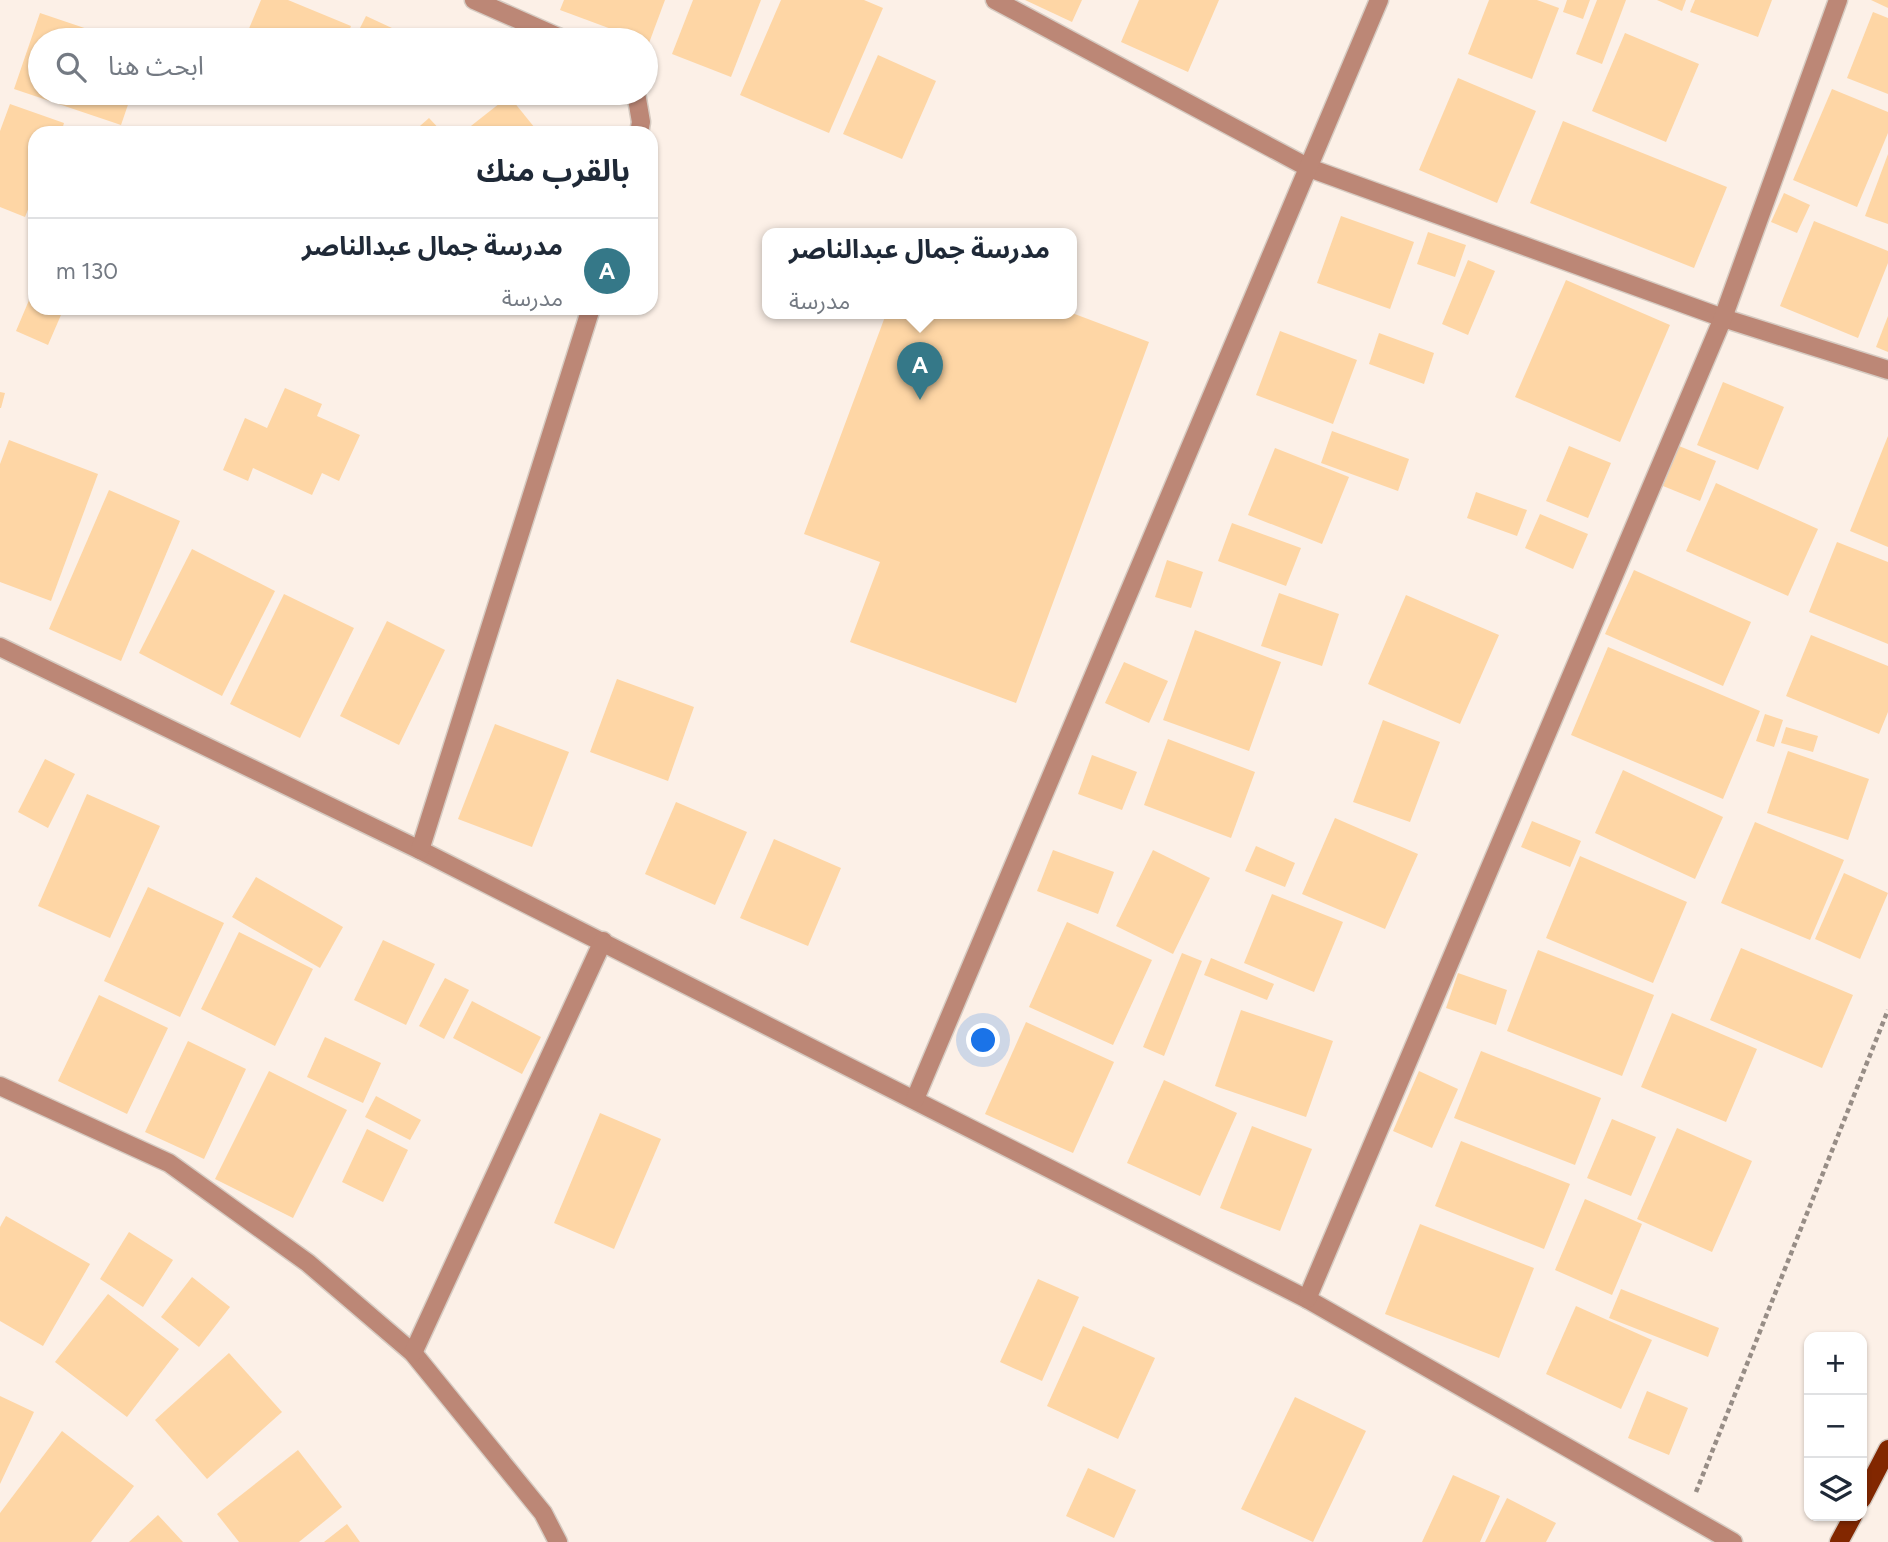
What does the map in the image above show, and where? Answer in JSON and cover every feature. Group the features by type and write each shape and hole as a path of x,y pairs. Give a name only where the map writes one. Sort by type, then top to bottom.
{"main road":[{"path":"1867,1489 1888,1448"},
{"path":"1839,1542 1850,1521"}],"street":[{"path":"474,0 538,28"},
{"path":"995,0 1309,168 1723,318 1888,370"},
{"path":"915,1099 1379,0"},
{"path":"1307,1299 1723,318 1838,0"},
{"path":"638,105 640,126"},
{"path":"420,850 589,315"},
{"path":"0,647 603,941 1307,1299 1733,1542"},
{"path":"413,1353 603,941"},
{"path":"0,1086 169,1163 308,1263 413,1353 543,1513 558,1542"}],"path":[{"path":"1686,1516 1888,1010"}],"building":[{"path":"261,0 288,0 351,26 350,28 249,28"},
{"path":"564,0 665,0 655,28 609,28 560,10"},
{"path":"693,0 761,0 731,77 672,54"},
{"path":"781,0 864,0 883,8 829,133 740,95"},
{"path":"1025,0 1082,0 1072,22"},
{"path":"1139,0 1219,0 1188,72 1121,42"},
{"path":"1489,0 1537,0 1559,8 1532,79 1468,54"},
{"path":"1567,0 1590,0 1583,19 1563,12"},
{"path":"1597,0 1626,0 1602,64 1576,54"},
{"path":"1657,0 1686,0 1682,11"},
{"path":"1695,0 1772,0 1758,37 1690,12"},
{"path":"1871,0 1888,0 1888,8"},
{"path":"1873,12 1888,18 1888,94 1847,78"},
{"path":"40,13 84,28 35,28"},
{"path":"366,16 392,28 360,28"},
{"path":"1625,33 1699,64 1666,142 1592,111"},
{"path":"28,48 28,94 14,89"},
{"path":"878,55 936,81 902,159 843,134"},
{"path":"1458,78 1536,111 1497,203 1419,170"},
{"path":"1832,89 1888,112 1888,133 1857,207 1793,180"},
{"path":"10,104 64,123 63,126 28,126 28,210 25,217 0,207 0,131"},
{"path":"62,105 128,105 121,125"},
{"path":"498,105 516,105 533,126 471,126"},
{"path":"429,118 436,126 420,126"},
{"path":"1563,121 1727,187 1694,268 1530,203"},
{"path":"1888,154 1888,224 1865,216"},
{"path":"1784,193 1810,205 1797,233 1771,222"},
{"path":"1341,216 1414,242 1390,309 1317,283"},
{"path":"1814,221 1888,251 1888,263 1858,338 1780,306"},
{"path":"1428,232 1466,245 1455,277 1417,264"},
{"path":"1468,260 1495,271 1468,335 1442,324"},
{"path":"1566,280 1670,325 1620,442 1515,397"},
{"path":"28,303 28,315 61,315 48,345 16,331"},
{"path":"1077,315 1149,342 1016,703 850,642 880,562 804,534 884,319 1077,319"},
{"path":"1888,316 1888,352 1876,347"},
{"path":"1280,331 1357,360 1333,424 1256,395"},
{"path":"1379,333 1434,353 1424,384 1369,364"},
{"path":"1723,382 1784,407 1758,470 1697,445"},
{"path":"285,388 322,404 317,416 360,435 339,481 322,473 312,495 253,468 248,481 223,470 245,418 267,428"},
{"path":"0,392 5,393 1,408 0,408"},
{"path":"1332,431 1409,459 1398,491 1321,463"},
{"path":"1888,436 1888,547 1850,531"},
{"path":"9,440 98,474 51,601 0,582 0,464"},
{"path":"1569,446 1611,463 1588,518 1546,501"},
{"path":"1679,446 1716,461 1700,501 1663,486"},
{"path":"1275,448 1349,477 1322,544 1248,515"},
{"path":"1716,483 1818,529 1788,596 1686,551"},
{"path":"109,490 180,521 121,661 49,629"},
{"path":"1476,492 1527,510 1517,536 1467,518"},
{"path":"1540,514 1588,534 1573,569 1525,548"},
{"path":"1232,523 1301,548 1286,586 1218,561"},
{"path":"1837,542 1888,562 1888,644 1809,612"},
{"path":"192,549 275,591 222,696 139,653"},
{"path":"1167,560 1203,572 1191,608 1155,597"},
{"path":"1634,570 1751,622 1723,686 1605,634"},
{"path":"1279,593 1339,614 1322,666 1261,646"},
{"path":"284,594 354,628 300,738 230,704"},
{"path":"1406,595 1499,635 1460,724 1368,684"},
{"path":"387,621 445,650 399,745 340,716"},
{"path":"1195,630 1281,662 1249,751 1163,720"},
{"path":"1811,635 1888,666 1888,712 1879,734 1786,696"},
{"path":"1608,647 1760,711 1723,799 1571,735"},
{"path":"1124,662 1168,681 1149,723 1105,703"},
{"path":"617,679 694,707 668,781 590,752"},
{"path":"1765,714 1783,720 1774,747 1756,741"},
{"path":"1383,720 1440,742 1410,822 1353,802"},
{"path":"495,724 569,752 532,847 458,819"},
{"path":"1786,727 1818,736 1813,752 1781,743"},
{"path":"1168,739 1255,772 1231,838 1144,805"},
{"path":"1788,751 1869,779 1848,840 1767,813"},
{"path":"1092,755 1137,772 1122,810 1078,794"},
{"path":"45,759 75,774 48,828 18,812"},
{"path":"1623,770 1723,817 1695,879 1595,833"},
{"path":"87,794 160,826 110,938 38,906"},
{"path":"676,802 747,832 715,905 645,874"},
{"path":"1335,818 1418,854 1385,929 1302,894"},
{"path":"1532,821 1581,841 1570,867 1521,847"},
{"path":"1755,822 1844,860 1810,940 1721,903"},
{"path":"774,839 841,868 808,946 740,918"},
{"path":"1256,846 1295,863 1285,887 1245,871"},
{"path":"1053,850 1114,872 1098,914 1037,891"},
{"path":"1153,850 1210,878 1173,954 1116,926"},
{"path":"1580,856 1687,902 1653,983 1546,938"},
{"path":"1844,873 1888,893 1860,959 1815,939"},
{"path":"256,877 343,927 320,968 232,917"},
{"path":"148,887 224,923 180,1017 104,981"},
{"path":"1272,894 1343,922 1314,992 1244,963"},
{"path":"1067,922 1152,960 1113,1045 1029,1007"},
{"path":"239,932 313,969 275,1046 201,1009"},
{"path":"383,940 435,964 406,1025 354,1000"},
{"path":"1741,948 1853,995 1822,1068 1710,1020"},
{"path":"1538,950 1654,995 1622,1076 1507,1031"},
{"path":"1182,953 1202,961 1164,1056 1143,1047"},
{"path":"1211,958 1274,984 1267,1000 1204,975"},
{"path":"1458,973 1507,990 1496,1025 1446,1008"},
{"path":"445,978 469,990 444,1039 419,1026"},
{"path":"99,995 168,1028 127,1114 58,1081"},
{"path":"472,1001 541,1037 522,1074 453,1038"},
{"path":"1241,1010 1333,1041 1306,1117 1215,1086"},
{"path":"1672,1013 1757,1049 1726,1122 1641,1087"},
{"path":"1026,1022 1114,1062 1073,1153 985,1114"},
{"path":"325,1037 381,1063 363,1103 307,1077"},
{"path":"188,1041 246,1069 204,1159 145,1132"},
{"path":"1481,1051 1601,1098 1575,1165 1454,1118"},
{"path":"269,1071 347,1110 293,1218 215,1179"},
{"path":"1419,1071 1458,1089 1432,1148 1393,1131"},
{"path":"1164,1080 1237,1113 1200,1196 1127,1163"},
{"path":"376,1096 421,1120 410,1140 365,1117"},
{"path":"600,1113 661,1139 614,1249 554,1223"},
{"path":"1612,1119 1656,1137 1631,1196 1587,1178"},
{"path":"1252,1126 1312,1149 1280,1231 1220,1208"},
{"path":"1677,1128 1752,1161 1712,1252 1637,1219"},
{"path":"367,1129 408,1150 383,1202 342,1182"},
{"path":"1461,1141 1570,1184 1544,1249 1435,1206"},
{"path":"1585,1199 1642,1224 1612,1295 1555,1270"},
{"path":"6,1216 90,1264 43,1346 0,1321 0,1227"},
{"path":"1420,1224 1534,1268 1499,1358 1385,1314"},
{"path":"129,1232 173,1260 143,1307 100,1279"},
{"path":"192,1277 230,1307 199,1347 161,1317"},
{"path":"1038,1279 1079,1297 1042,1381 1000,1362"},
{"path":"1621,1289 1719,1328 1708,1357 1609,1318"},
{"path":"108,1294 179,1349 127,1417 55,1362"},
{"path":"1576,1306 1652,1340 1621,1409 1546,1374"},
{"path":"1083,1326 1155,1358 1118,1439 1047,1406"},
{"path":"229,1353 282,1412 207,1479 155,1420"},
{"path":"1647,1391 1688,1408 1669,1455 1628,1438"},
{"path":"0,1396 34,1412 0,1484"},
{"path":"1295,1397 1366,1431 1313,1542 1241,1509"},
{"path":"62,1431 134,1486 91,1542 0,1542 0,1513"},
{"path":"298,1450 342,1507 299,1542 239,1542 217,1514"},
{"path":"1088,1468 1136,1490 1114,1538 1066,1516"},
{"path":"1453,1475 1500,1496 1480,1542 1422,1542"},
{"path":"1507,1498 1556,1523 1546,1542 1485,1542"},
{"path":"158,1515 183,1542 129,1542"},
{"path":"347,1524 360,1542 324,1542"}],"place":[{"name":"مدرسة جمال عبدالناصر","path":"920,400"}]}
